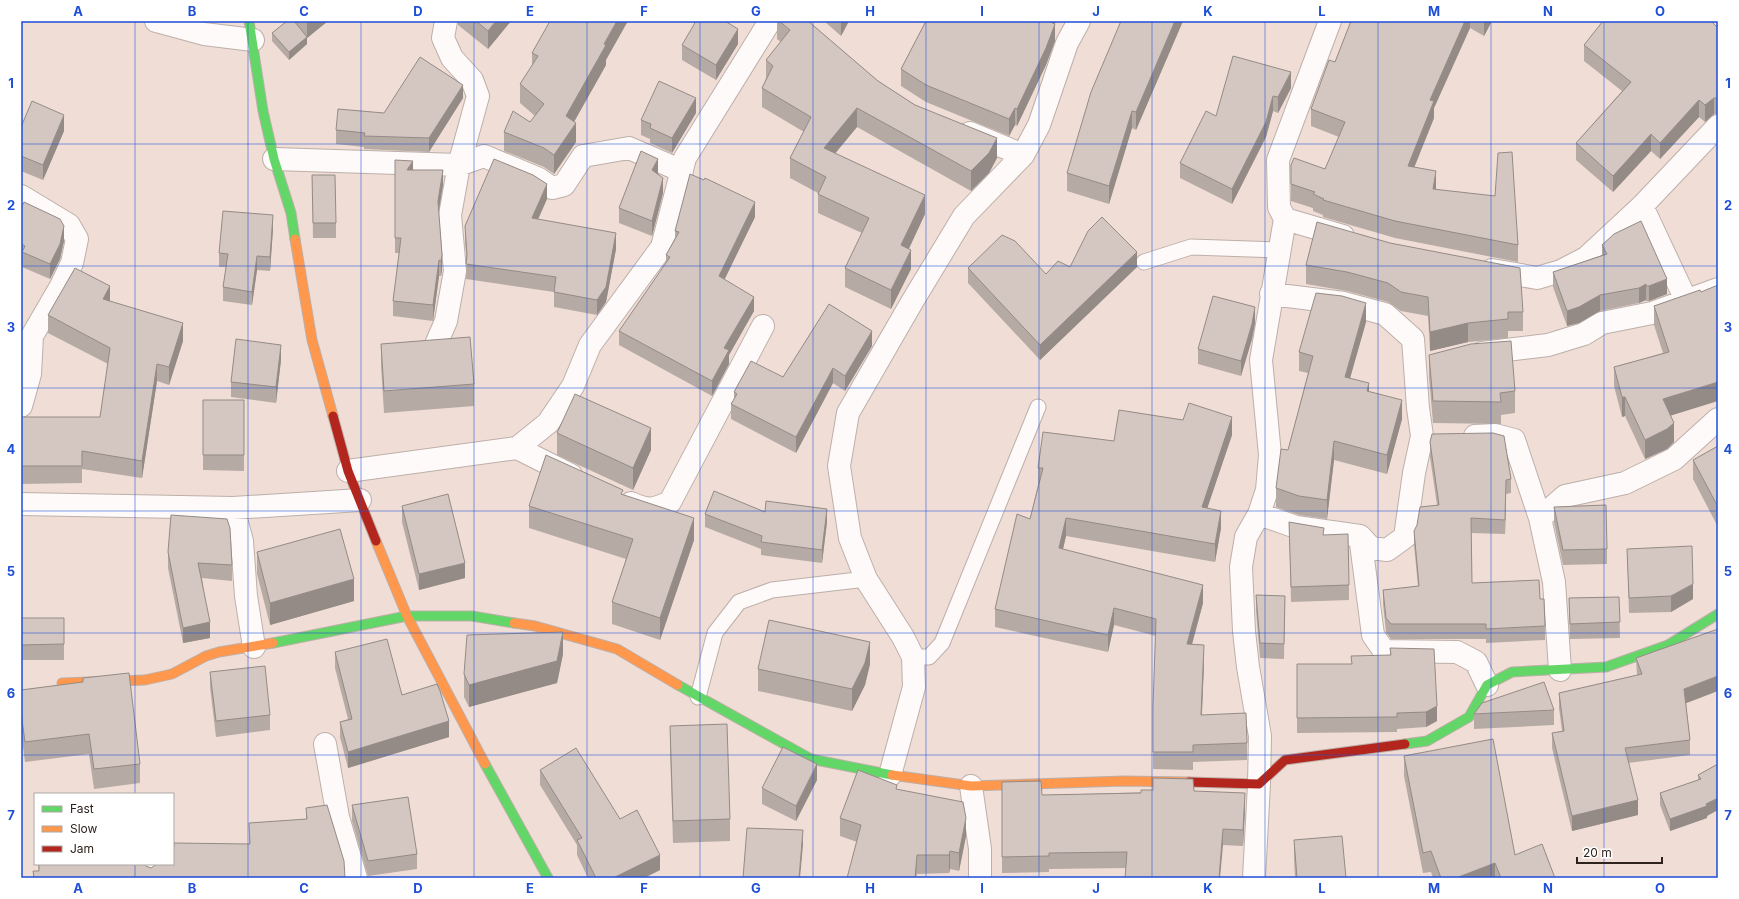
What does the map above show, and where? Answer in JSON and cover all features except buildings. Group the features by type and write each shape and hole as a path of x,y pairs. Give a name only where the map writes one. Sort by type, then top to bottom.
{"street":[{"path":"156,21 204,34 251,30 263,111 274,159 291,212 312,340 348,471 407,616 504,800 548,878"},
{"path":"434,349 446,321 455,271 450,215 459,165 478,96 472,80 452,58 443,38 446,21"},
{"path":"348,471 517,448 548,423 573,386 590,345 662,247 685,158 770,21"},
{"path":"890,775 914,687 913,657 903,637 866,579 850,538 839,466 848,413 964,216 1023,155 1039,125 1066,43 1079,21"},
{"path":"1254,878 1260,736 1244,631 1241,567 1246,537 1259,514 1267,490 1270,455 1261,360 1271,294 1285,219 1279,207 1278,160 1330,21"},
{"path":"950,125 1023,155"},
{"path":"1475,267 1537,278 1561,271 1586,258 1642,206 1718,126"},
{"path":"274,159 459,165 484,156 539,179 552,188 564,185 583,156 629,148 682,171"},
{"path":"21,196 69,225 77,239 72,263 61,286 32,336 30,374 21,406"},
{"path":"1642,206 1686,300"},
{"path":"1285,219 1364,242"},
{"path":"1462,356 1548,345 1584,334 1602,323 1652,313 1718,289"},
{"path":"1259,514 1296,527 1360,536 1371,548 1387,550 1405,537 1414,473 1422,436 1418,408 1424,365 1414,339 1385,314 1344,303 1271,294"},
{"path":"612,494 646,509 658,508 670,502 763,326"},
{"path":"1540,518 1565,496 1625,483 1674,459 1718,419"},
{"path":"1422,436 1495,435 1514,440 1540,518 1554,582 1560,670"},
{"path":"517,448 591,484"},
{"path":"21,504 233,508 360,500"},
{"path":"233,508 242,541 246,596 254,647"},
{"path":"1360,536 1373,635 1384,651 1457,652 1476,662 1487,685"},
{"path":"62,683 144,680 172,674 206,656 219,652 254,647 407,616 472,616 535,626 617,649 698,697 811,760 890,775 971,786 1124,781 1259,784 1285,760 1313,755 1427,741 1469,717 1487,685 1512,672 1606,667 1668,645 1718,614"},
{"path":"324,744 338,817 356,878"},
{"path":"971,786 980,849 980,878"}],"lane":[{"path":"1144,262 1191,247 1279,250"},
{"path":"913,657 929,657 942,643 1038,407"},
{"path":"698,697 715,633 739,602 772,590 866,579"},
{"path":"151,865 151,878"}],"traffic: fast":[{"path":"249,21 263,111 274,159 291,213 295,239"},
{"path":"1405,744 1427,741 1469,717 1487,685 1512,672 1606,667 1668,645 1718,614"},
{"path":"273,643 407,616 472,616 514,623"},
{"path":"678,685 811,759 892,775"},
{"path":"485,764 548,878"}],"traffic: slow":[{"path":"295,239 312,340 333,416"},
{"path":"376,541 407,616 485,764"},
{"path":"514,623 535,626 617,649 678,685"},
{"path":"62,683 145,680 172,674 206,656 219,652 273,643"},
{"path":"892,775 971,786 1124,781 1189,782"}],"traffic: jam":[{"path":"333,416 348,471 376,541"},
{"path":"1189,782 1259,784 1285,760 1405,744"}]}
